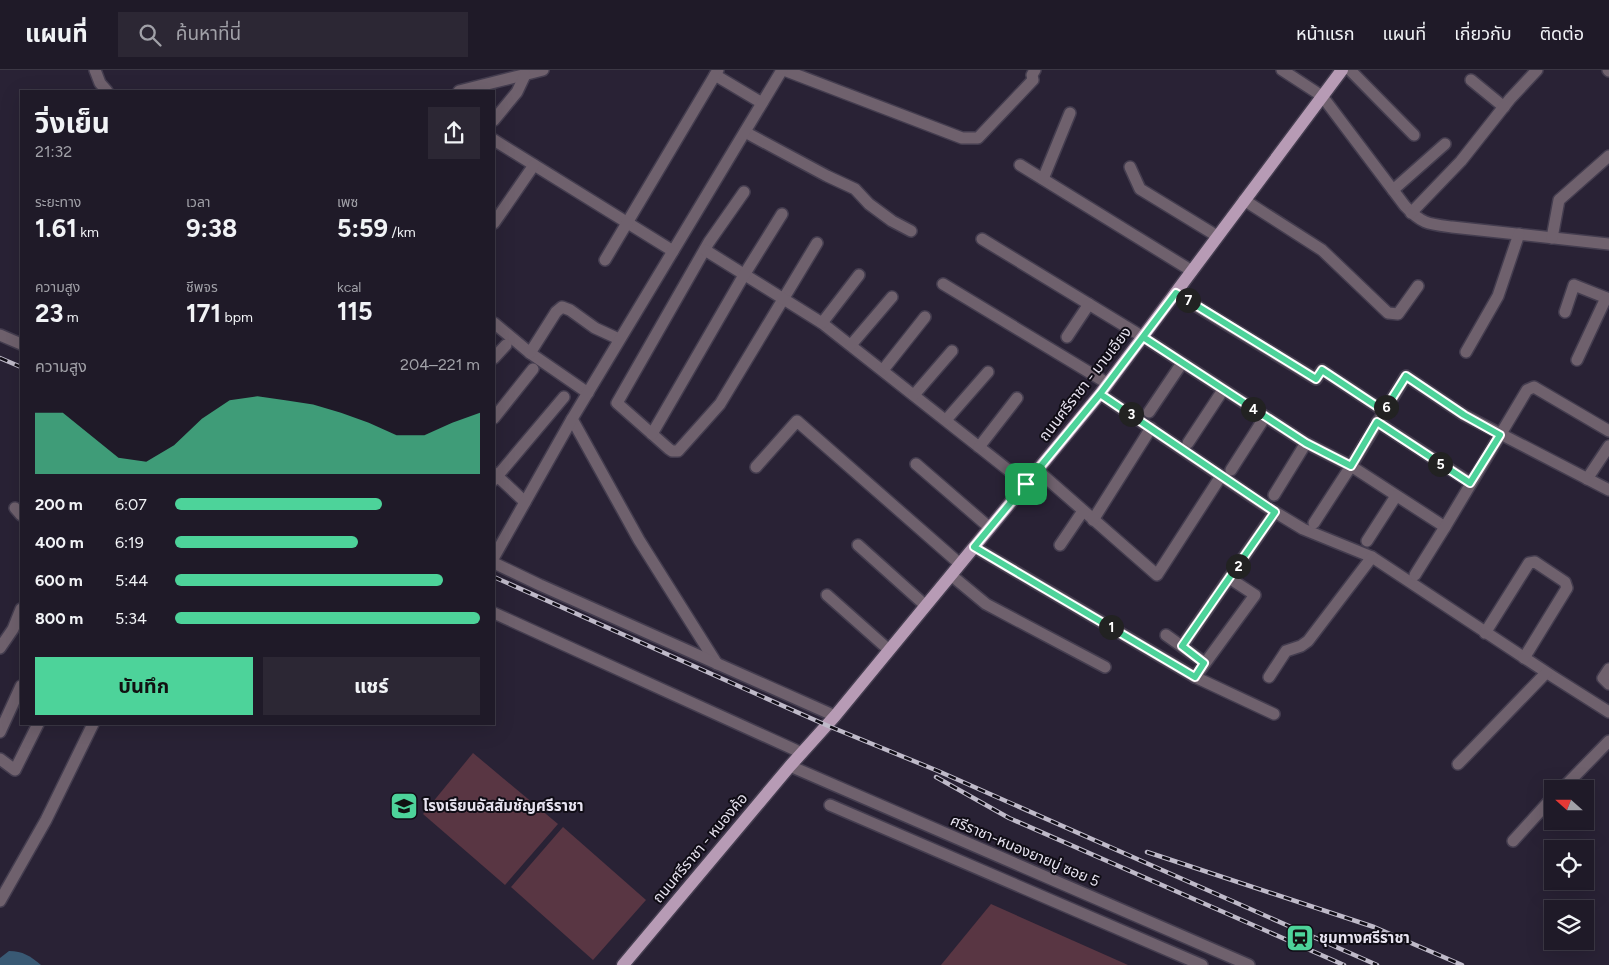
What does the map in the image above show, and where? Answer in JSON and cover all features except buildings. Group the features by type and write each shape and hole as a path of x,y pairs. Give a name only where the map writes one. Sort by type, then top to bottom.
{"main road":[{"name":"ถนนศรีราชา - มาบเอียง","path":"802,753 952,575 1104,388 1342,70"},
{"name":"ถนนศรีราชา - หนองค้อ","path":"623,965 802,753"}],"street":[{"path":"463,90 543,70"},
{"path":"495,555 619,339 783,70 962,138 978,138 1033,80 1032,76 1035,70"},
{"path":"1282,70 1322,96 1392,190 1417,218 1431,224 1609,244"},
{"path":"1350,70 1414,135"},
{"path":"98,72 100,83 106,90"},
{"path":"605,260 716,72 762,103"},
{"path":"1411,212 1461,161 1532,72"},
{"path":"495,119 517,92 525,75"},
{"path":"1471,80 1504,107"},
{"path":"1043,178 1070,113"},
{"path":"745,132 854,189 869,204 892,221 911,231"},
{"path":"495,141 673,251"},
{"path":"1392,190 1445,144"},
{"path":"1552,238 1559,200 1609,156"},
{"path":"495,222 534,165"},
{"path":"1020,165 1192,271"},
{"path":"1130,166 1140,190 1217,236"},
{"path":"744,192 705,250 617,403 669,449 678,451 720,404 817,243"},
{"path":"1244,200 1322,250 1388,313 1398,314 1418,286"},
{"path":"652,434 744,275 782,214"},
{"path":"1466,352 1498,296 1519,234"},
{"path":"982,239 1143,337 1306,443 1351,466 1445,527"},
{"path":"705,250 822,323 1026,484"},
{"path":"822,323 859,275"},
{"path":"944,284 1104,388 1151,428 1275,512 1303,529 1372,557 1546,673 1609,712"},
{"path":"1565,312 1574,285 1607,299 1577,360"},
{"path":"1176,293 1316,379 1322,370 1384,411"},
{"path":"851,345 892,298"},
{"path":"1066,337 1090,304"},
{"path":"530,353 556,312 562,307 570,310 595,328 619,339"},
{"path":"883,370 926,317"},
{"path":"495,324 530,353 588,393"},
{"path":"0,335 19,339"},
{"path":"495,357 506,345"},
{"path":"914,395 952,351"},
{"path":"1149,412 1182,363"},
{"path":"495,417 533,369"},
{"path":"946,420 988,372"},
{"path":"1314,523 1406,376 1464,415 1609,490"},
{"path":"1415,575 1527,390 1534,388 1609,431"},
{"path":"1188,443 1223,390"},
{"path":"523,506 495,478 564,397"},
{"path":"980,447 1017,398"},
{"path":"1231,470 1266,417"},
{"path":"572,419 639,540 717,664"},
{"path":"756,467 797,420 960,564"},
{"path":"1377,422 1470,483"},
{"path":"1093,520 1151,428"},
{"path":"1274,495 1306,443"},
{"path":"1587,479 1609,446"},
{"path":"916,464 990,528"},
{"path":"1037,470 1157,575 1222,476"},
{"path":"1367,541 1396,496"},
{"path":"1060,545 1083,511"},
{"path":"1182,646 1275,512"},
{"path":"858,545 926,606"},
{"path":"974,547 1195,677 1274,714"},
{"path":"1269,677 1286,651 1301,646 1308,641 1372,557"},
{"path":"1485,633 1529,563 1535,562 1565,582 1567,588 1524,658"},
{"path":"495,563 835,716"},
{"path":"952,575 986,604 1105,668"},
{"path":"1195,677 1255,595 1230,578"},
{"path":"827,595 889,650"},
{"path":"0,648 13,629 20,612"},
{"path":"495,613 802,753"},
{"path":"1166,635 1204,663"},
{"path":"1609,669 1603,678 1609,684"},
{"path":"1458,764 1546,673"},
{"path":"0,732 20,688"},
{"path":"0,759 15,770 38,725"},
{"path":"0,901 46,820 93,725"},
{"path":"1571,780 1609,741"},
{"name":"ศรีราชา-หนองยายบู่ ซอย 5","path":"790,766 1249,965"},
{"path":"830,805 1202,965"},
{"path":"1513,841 1544,807"},
{"path":"949,855 958,838"}],"shaded area":[{"path":"473,753 558,824 505,885 423,814"},
{"path":"563,827 646,900 593,960 511,887"},
{"path":"991,904 1128,965 941,965"}],"water":[{"path":"9,951 26,955 41,965 0,965 0,958"}],"railway":[{"path":"0,358 20,367"},
{"path":"495,577 826,725 938,771 1377,965"},
{"path":"936,777 1009,818 1344,965"},
{"path":"1147,852 1374,927 1462,965"}],"place":[{"name":"โรงเรียนอัสสัมชัญศรีราชา","path":"404,806"},
{"name":"ชุมทางศรีราชา","path":"1300,938"}],"route":[{"path":"1026,484 974,547 1195,677 1204,663 1182,646 1275,512 1100,394 1143,337 1306,443 1351,466 1377,422 1470,483 1500,435 1464,415 1406,376 1384,411 1322,370 1316,379 1176,293 1100,394 1026,484"}]}
